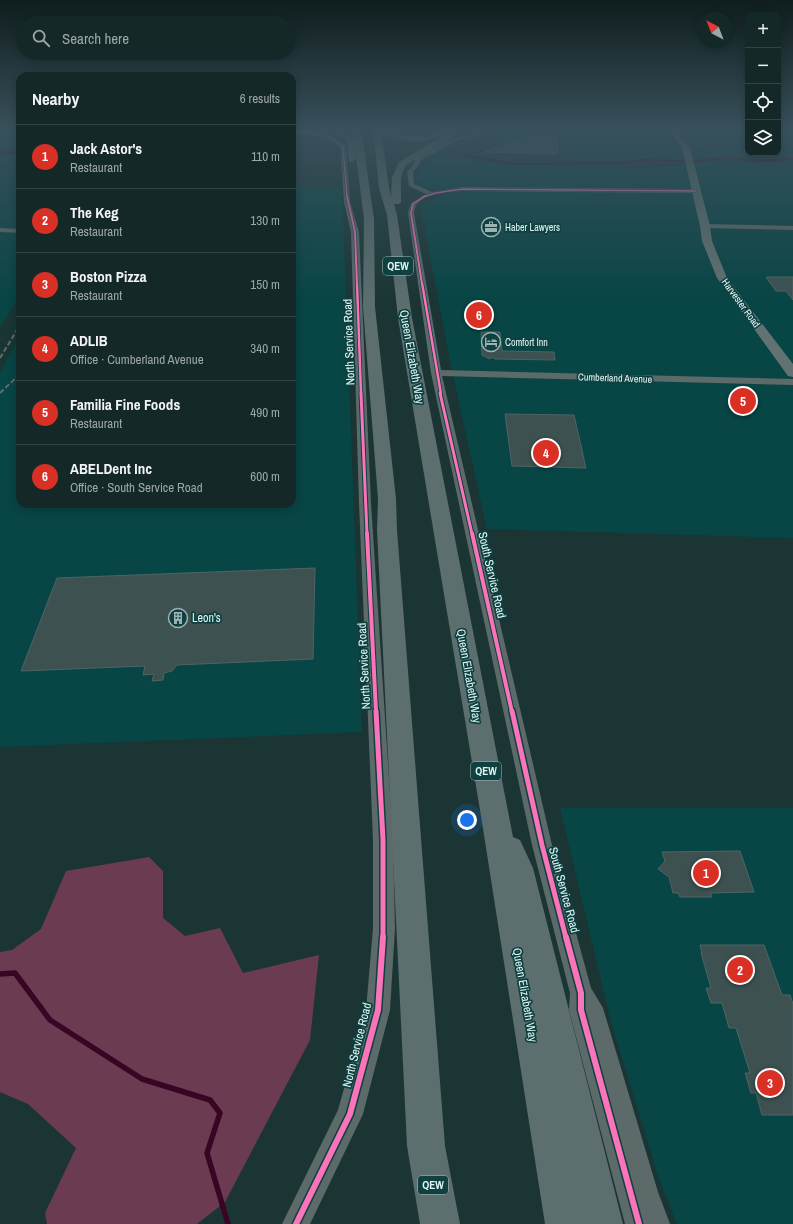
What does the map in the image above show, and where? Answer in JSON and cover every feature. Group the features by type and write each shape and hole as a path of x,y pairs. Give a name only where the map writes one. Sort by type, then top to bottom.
{"highway":[{"path":"357,186 363,214 381,217 397,210 396,186"},
{"name":"Queen Elizabeth Way","path":"372,186 405,318 565,1224"},
{"name":"Queen Elizabeth Way","path":"384,186 370,306 387,499 387,530 426,1146 440,1224"},
{"path":"494,816 518,868 603,1224"},
{"path":"426,1146 431,1224"}],"main road":[{"name":"Harvester Road","path":"695,186 705,226 707,241 722,278 793,373"}],"street":[{"name":"North Service Road","path":"296,1224 350,1114 378,1010 384,928 383,840 364,462 355,232 347,202 346,186"},
{"path":"414,186 432,194"},
{"name":"South Service Road","path":"639,1224 580,1010 581,993 542,845 436,373 411,213 415,202 432,194 462,189 487,188 696,191"},
{"path":"705,226 793,228"},
{"path":"0,230 16,231"},
{"name":"Cumberland Avenue","path":"436,373 793,382"},
{"name":"South Service Road","path":"581,993 591,1008 645,1192 656,1224"}],"shaded area":[{"path":"0,186 16,186 16,303 0,327"},
{"path":"421,186 460,186 435,190"},
{"path":"467,186 793,186 793,538 487,529 452,371 420,204 446,194 509,187"},
{"path":"296,187 342,187 362,732 0,747 0,373 16,343 16,508 296,508"},
{"path":"560,808 793,808 793,1224 677,1224 658,1176 611,1022"},
{"path":"149,857 163,871 163,918 185,936 220,928 243,973 319,955 310,1040 225,1202 197,1224 47,1224 45,1213 76,1148 28,1104 0,1092 0,952 12,950 41,929 66,871"}],"building":[{"path":"766,277 793,277 793,300 786,291 776,291"},
{"name":"Comfort Inn","path":"481,332 500,332 502,351 554,352 555,360 495,359 492,357 490,359 482,355"},
{"path":"505,414 574,415 586,468 512,466"},
{"name":"Leon's","path":"315,568 313,659 177,665 172,671 164,673 163,680 152,681 154,674 143,675 145,666 21,671 57,578"},
{"path":"740,851 754,892 710,893 712,897 680,897 678,893 673,893 669,877 658,869 665,861 662,852"},
{"path":"700,945 764,945 782,995 790,995 793,1004 793,1115 762,1115 756,1093 751,1093 745,1073 750,1073 736,1028 729,1028 722,1003 711,1003 706,988 711,988"}],"waterway":[{"path":"0,974 15,973 50,1020 142,1079 210,1100 220,1113 207,1153 228,1224"}],"railway":[{"path":"0,358 16,332"},
{"path":"0,393 16,378"}],"cycle path":[{"path":"296,1224 350,1114 378,1010 384,928 383,840 365,503 355,232 347,202 346,186"},
{"path":"639,1224 581,1010 581,993 542,845 436,373 411,213 413,204 418,200 449,190 696,191"}],"place":[{"name":"Haber Lawyers","path":"491,227"},
{"name":"ABELDent Inc","path":"479,315"},
{"name":"Comfort Inn","path":"491,342"},
{"name":"Familia Fine Foods","path":"743,401"},
{"name":"ADLIB","path":"546,453"},
{"name":"Leon's","path":"178,618"},
{"name":"Jack Astor's","path":"706,873"},
{"name":"The Keg","path":"740,970"},
{"name":"Boston Pizza","path":"770,1083"}]}
